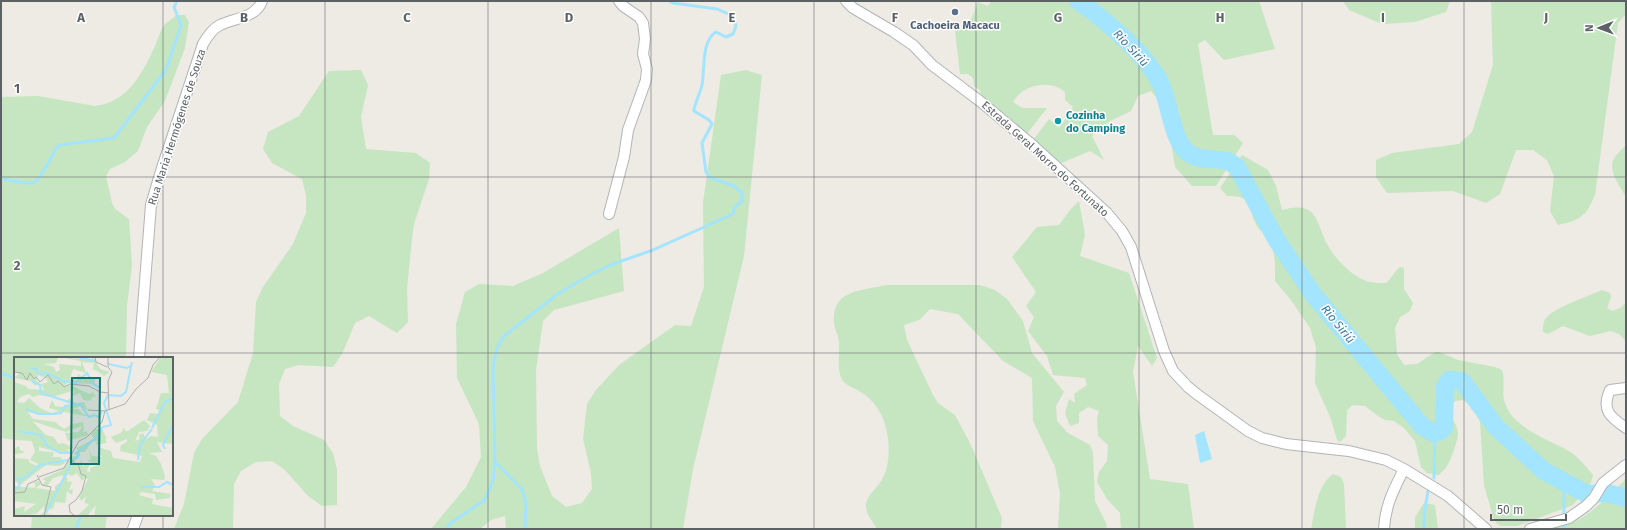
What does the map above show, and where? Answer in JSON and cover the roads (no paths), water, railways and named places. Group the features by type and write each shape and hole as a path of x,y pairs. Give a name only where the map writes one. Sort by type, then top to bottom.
{"street":[{"name":"Rua Maria Hermógenes de Souza","path":"139,357 151,206 203,44 208,36 219,26 253,12 260,7 262,1"},
{"path":"609,214 624,157 628,130 646,80 647,69 643,54 645,40 643,24 638,17 623,6 619,1"},
{"name":"Estrada Geral Morro do Fortunato","path":"846,1 853,8 894,32 913,46 932,65 981,102 1065,174 1107,214 1122,231 1131,248 1164,352 1173,371 1188,387 1248,431 1262,438 1286,444 1349,451 1386,460 1404,469 1448,496 1486,529"},
{"path":"1626,388 1610,390 1605,400 1606,410 1617,422 1626,428"},
{"path":"1530,529 1569,518 1586,506 1594,498 1600,487 1611,476 1626,465"},
{"path":"1384,529 1385,514 1388,504 1404,469"},
{"path":"133,529 138,516"}],"water":[{"path":"1103,13 1116,26 1110,36 1104,31 1102,26"},
{"path":"1204,431 1212,459 1200,463 1195,435"}],"waterway":[{"path":"1,179 32,183 36,181 43,172 59,145 114,138 166,70 181,25 174,7 177,1"},
{"path":"446,529 452,522 485,500 493,480 495,462 493,366 497,348 504,336 555,296 579,281 610,265 653,250 733,214 734,208 742,201 742,193 734,186 709,177 706,172 702,143 712,124 709,120 694,111 702,85 704,56 708,42 711,36 716,32 726,37 733,34 736,26 733,16 717,9 673,3 669,1"},
{"name":"Rio Siriú","path":"1078,1 1100,17 1123,37 1145,60 1153,71 1163,90 1177,137 1186,151 1200,158 1227,161 1237,167 1276,239 1313,294 1422,426 1433,433 1441,431 1444,428 1445,387 1449,380 1462,381 1497,428 1544,471 1587,494 1607,493 1626,498"},
{"path":"1,373 14,378"},
{"path":"1434,478 1435,433"},
{"path":"495,462 522,489 526,504 525,529"},
{"path":"1564,483 1564,514"},
{"path":"1424,529 1424,515 1428,491"},
{"path":"76,529 81,516"},
{"path":"1564,529 1565,524"}],"place":[{"name":"Cachoeira Macacu","path":"955,12"},
{"name":"Cozinha do Camping","path":"1058,121"}]}
